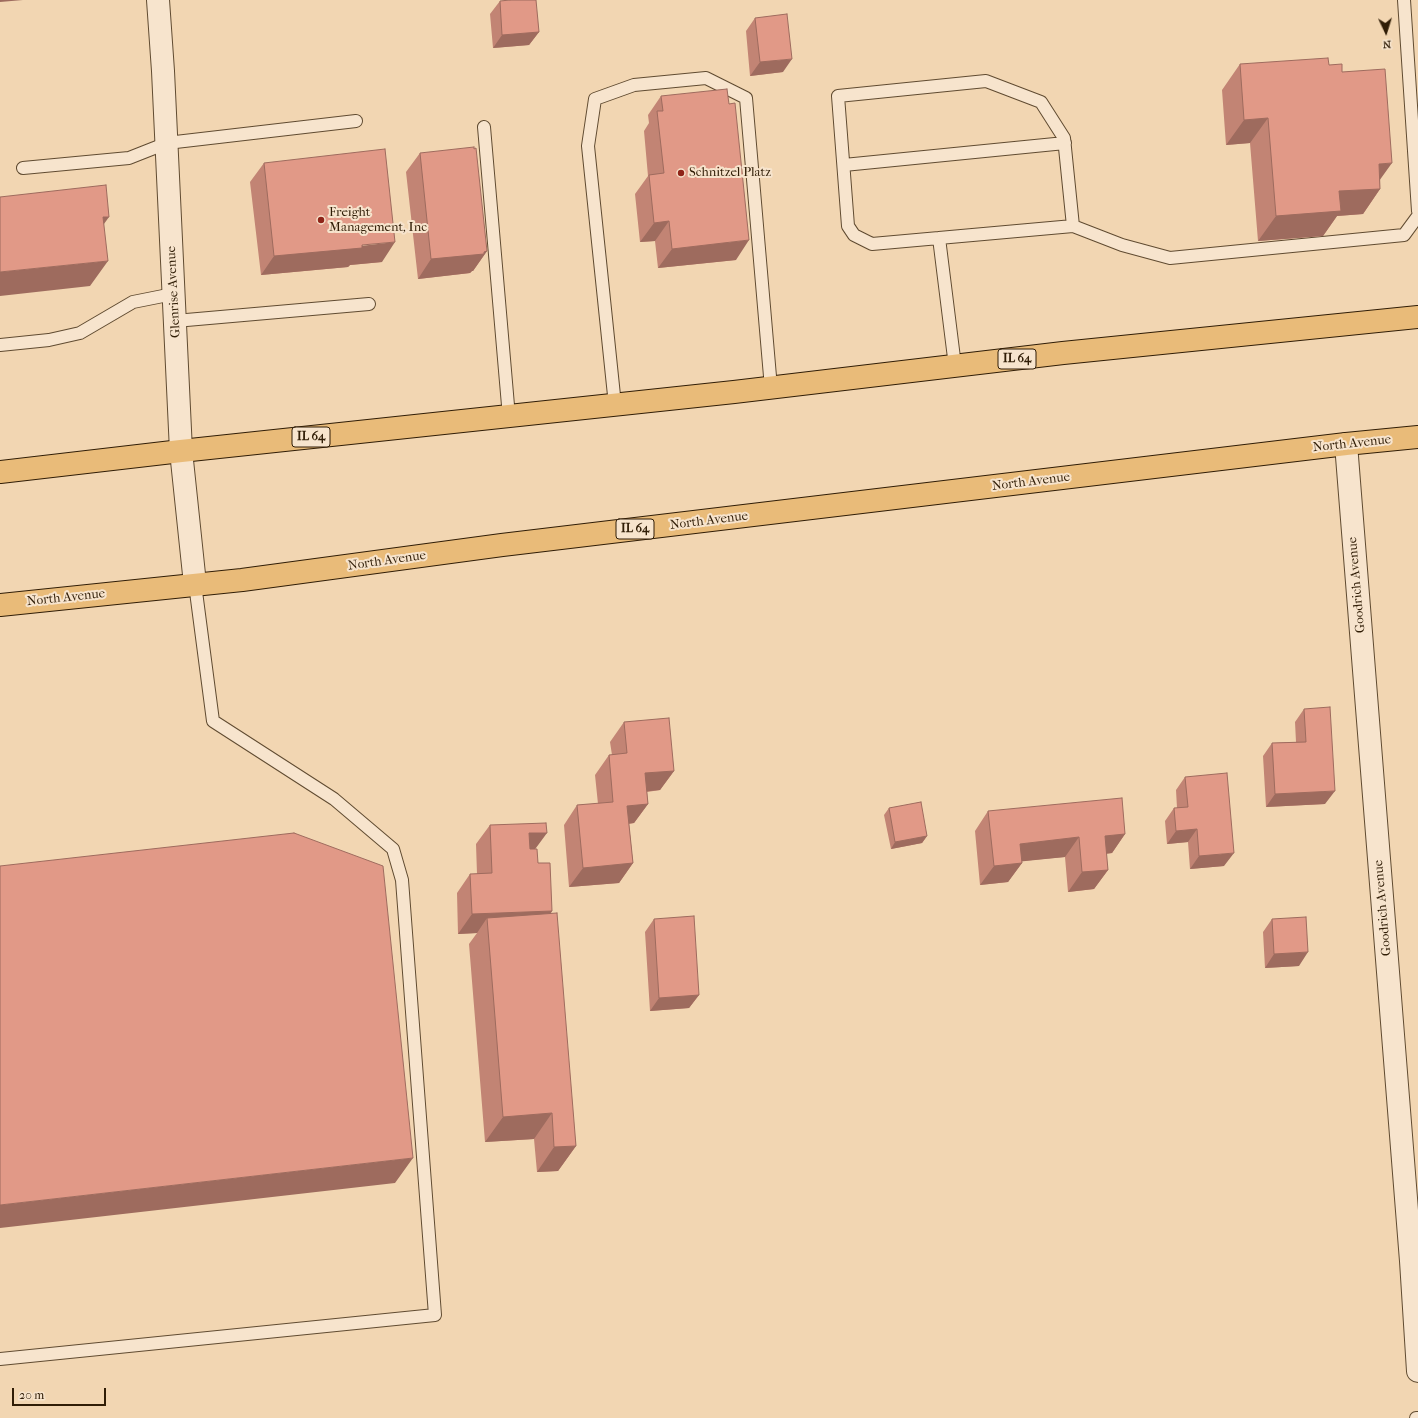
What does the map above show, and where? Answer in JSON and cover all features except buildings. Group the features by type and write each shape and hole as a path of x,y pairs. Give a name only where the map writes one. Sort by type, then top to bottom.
{"main road":[{"name":"IL 64","path":"0,472 181,451 771,388 1063,353 1418,317"},
{"name":"North Avenue","path":"0,605 242,580 510,544 1346,444 1418,437"}],"street":[{"name":"Glenrise Avenue","path":"158,0 167,142 181,451 194,584"},
{"name":"Goodrich Avenue","path":"1346,444 1414,1260 1418,1371"}],"lane":[{"path":"1404,0 1414,103 1418,210"},
{"path":"616,405 588,146 595,100 634,85 706,78 746,98 771,388"},
{"path":"1073,226 1064,138 1041,102 986,81 838,96 848,226 854,235 872,244 1073,226 1122,246 1170,258 1404,235 1418,216"},
{"path":"23,168 129,158 167,142 356,121"},
{"path":"484,127 509,417"},
{"path":"844,165 1065,143"},
{"path":"939,238 956,366"},
{"path":"0,345 49,340 80,334 133,302 173,294"},
{"path":"175,321 369,304"},
{"path":"0,1358 435,1315 402,880 393,849 334,799 213,721 194,584"}],"place":[{"name":"Schnitzel Platz","path":"681,173"},
{"name":"Freight Management, Inc","path":"321,220"}]}
